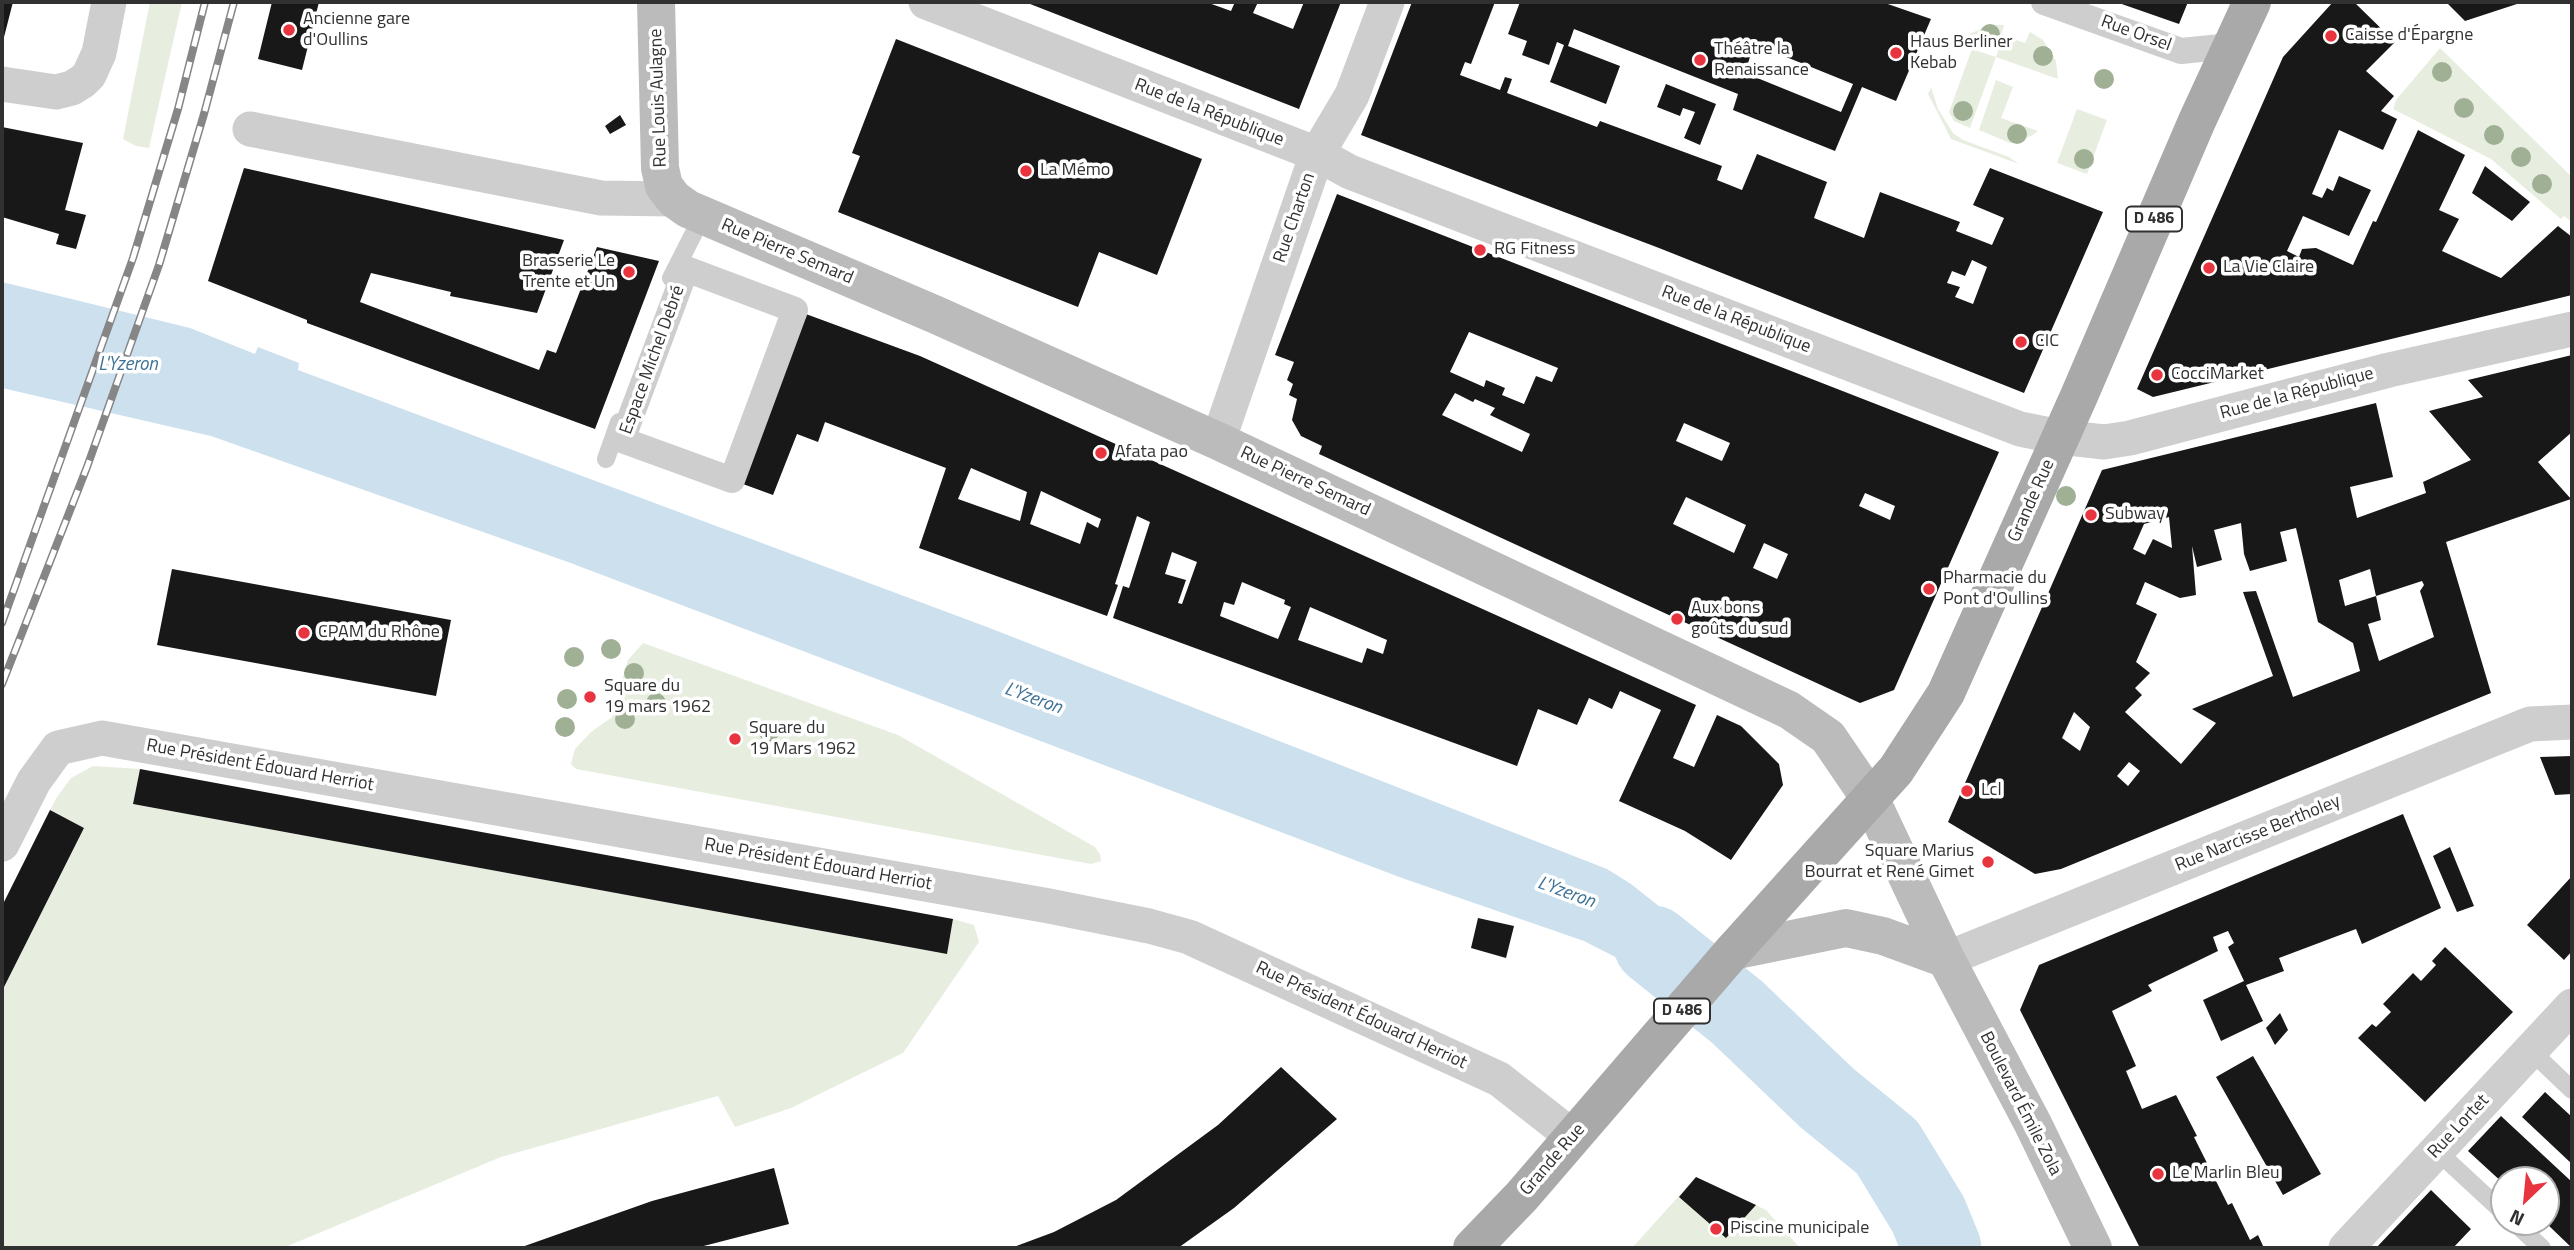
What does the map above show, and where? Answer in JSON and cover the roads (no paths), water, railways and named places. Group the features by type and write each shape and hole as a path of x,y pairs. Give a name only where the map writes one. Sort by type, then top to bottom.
{"main road":[{"name":"Rue Louis Aulagne","path":"656,2 660,169 664,186 688,208"},
{"name":"Grande Rue","path":"1472,1248 1573,1137 1733,951 1871,800 1896,770 1946,693 2180,159 2252,2"},
{"name":"Rue Pierre Semard","path":"688,208 1218,440 1789,710 1828,737 1871,800"},
{"name":"Boulevard Émile Zola","path":"1871,800 1946,959 2033,1124 2093,1248"},
{"path":"1733,951 1846,928 1884,936 1946,959"}],"street":[{"path":"2,85 56,92 72,89 89,75 99,53 109,2"},
{"name":"Rue de la République","path":"926,2 1317,155 1350,172 2020,429 2060,438 2104,442 2130,438 2389,370 2572,329"},
{"name":"Rue Charton","path":"1218,440 1317,155 1352,95 1387,2"},
{"name":"Rue Orsel","path":"2044,2 2181,51 2231,46"},
{"name":"Rue Pierre Semard","path":"250,129 601,198 688,208"},
{"name":"Espace Michel Debré","path":"686,269 795,310 732,480 622,440 686,269"},
{"name":"Rue Narcisse Bertholey","path":"1946,959 2530,724 2572,722"},
{"name":"Rue Président Édouard Herriot","path":"2,844 34,781 58,748 102,738 1149,926 1189,937 1499,1079 1573,1137"},
{"name":"Rue Lortet","path":"2346,1248 2572,1006"}],"lane":[{"path":"606,459 676,265 688,208"},
{"path":"2530,1050 2572,1090"},
{"path":"2437,1151 2490,1200"},
{"path":"2529,1236 2542,1248"}],"water":[{"name":"L'Yzeron","path":"2,282 190,328 255,354 258,347 299,363 298,370 987,627 1607,869 1665,911 1751,997 1725,1027 1637,968 1584,941 1402,878 568,562 211,436 2,388"}],"waterway":[{"name":"L'Yzeron","path":"1653,945 1737,1012 1827,1098 1887,1147 1928,1214 1942,1248"}],"railway":[{"path":"2,623 133,258 178,109 205,2"},
{"path":"2,684 87,467 159,265 234,2"}],"place":[{"name":"Ancienne gare d'Oullins","path":"289,30"},
{"name":"Caisse d'Épargne","path":"2331,36"},
{"name":"Haus Berliner Kebab","path":"1896,53"},
{"name":"Théâtre la Renaissance","path":"1700,60"},
{"name":"La Mémo","path":"1026,171"},
{"name":"RG Fitness","path":"1480,250"},
{"name":"La Vie Claire","path":"2209,268"},
{"name":"Brasserie Le Trente et Un","path":"629,272"},
{"name":"CIC","path":"2021,342"},
{"name":"CocciMarket","path":"2157,375"},
{"name":"Afata pao","path":"1101,453"},
{"name":"Subway","path":"2091,515"},
{"name":"Pharmacie du Pont d'Oullins","path":"1929,589"},
{"name":"Aux bons goûts du sud","path":"1677,619"},
{"name":"CPAM du Rhône","path":"304,633"},
{"name":"Square du 19 mars 1962","path":"590,697"},
{"name":"Square du 19 Mars 1962","path":"735,739"},
{"name":"Lcl","path":"1967,791"},
{"name":"Square Marius Bourrat et René Gimet","path":"1988,862"},
{"name":"Le Marlin Bleu","path":"2158,1174"},
{"name":"Piscine municipale","path":"1716,1229"}]}
